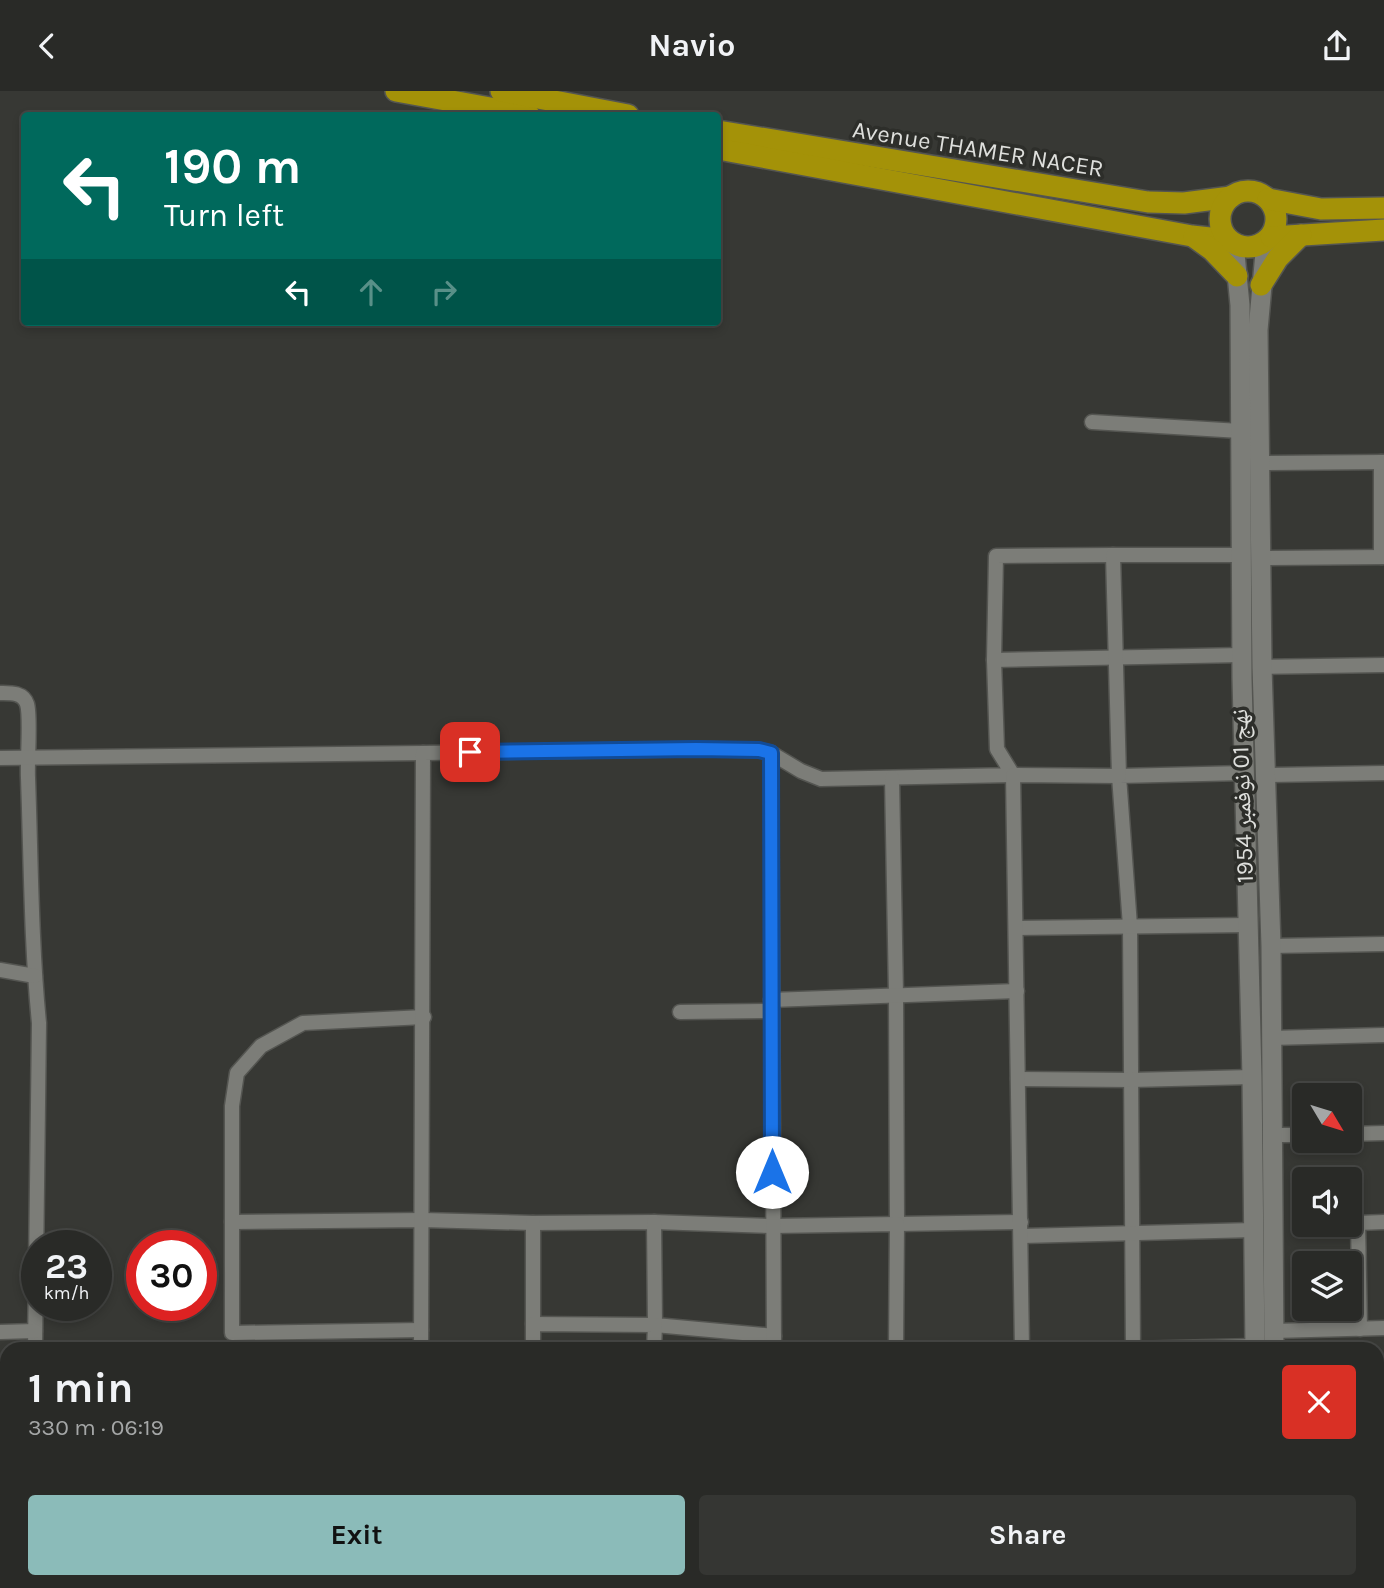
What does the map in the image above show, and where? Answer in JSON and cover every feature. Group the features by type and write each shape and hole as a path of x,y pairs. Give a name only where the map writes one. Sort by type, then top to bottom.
{"highway":[{"path":"396,91 512,112"},
{"path":"501,91 612,112"},
{"name":"Avenue THAMER NACER","path":"721,131 1148,202 1184,203 1231,197"},
{"name":"Avenue THAMER NACER","path":"721,150 1231,242"},
{"path":"1384,208 1321,209 1268,199 1250,191 1231,197 1225,203 1220,218 1223,234 1231,242 1254,247 1268,239 1384,230"},
{"path":"1268,199 1276,217 1268,239"},
{"path":"1261,285 1278,258 1301,235"},
{"path":"1192,236 1212,250 1237,276"}],"main road":[{"name":"نهج 01 نوفمبر 1954","path":"1265,1342 1254,1230 1242,655 1261,463 1258,330 1268,239"},
{"name":"نهج 01 نوفمبر 1954","path":"1231,242 1240,305 1240,431 1262,667 1272,1135 1265,1342"}],"street":[{"path":"1092,422 1240,431"},
{"path":"1022,1342 1013,775 997,749 996,556 1382,557 1382,462 1261,463"},
{"path":"1113,555 1119,776 1130,926 1133,1342"},
{"path":"995,660 1242,655"},
{"path":"1262,667 1384,665"},
{"path":"0,693 17,694 27,701 35,976 39,1023 36,1342"},
{"path":"0,758 696,749 759,750 771,753 801,771 821,779 1244,773"},
{"path":"421,1342 424,753"},
{"path":"771,753 774,1342"},
{"path":"1265,775 1384,773"},
{"path":"892,778 897,995 896,1342"},
{"path":"1016,928 1248,925"},
{"path":"1270,946 1384,944"},
{"path":"0,970 35,976"},
{"path":"680,1012 897,995 1017,991"},
{"path":"421,1330 232,1333 232,1106 237,1073 261,1046 303,1023 424,1017"},
{"path":"1271,1038 1384,1035"},
{"path":"1018,1079 1252,1077"},
{"path":"1362,1134 1384,1133"},
{"path":"1272,1135 1292,1135"},
{"path":"232,1222 654,1221 773,1226 897,1224 1132,1232 1254,1230"},
{"path":"654,1221 654,1342"},
{"path":"1360,1329 1358,1223 1384,1222"},
{"path":"533,1223 533,1342"},
{"path":"533,1324 655,1325 767,1342"},
{"path":"1278,1342 1360,1329 1384,1328"},
{"path":"0,1332 35,1331"}],"route":[{"path":"470,752 696,749 759,750 771,753 772,1172"}]}
